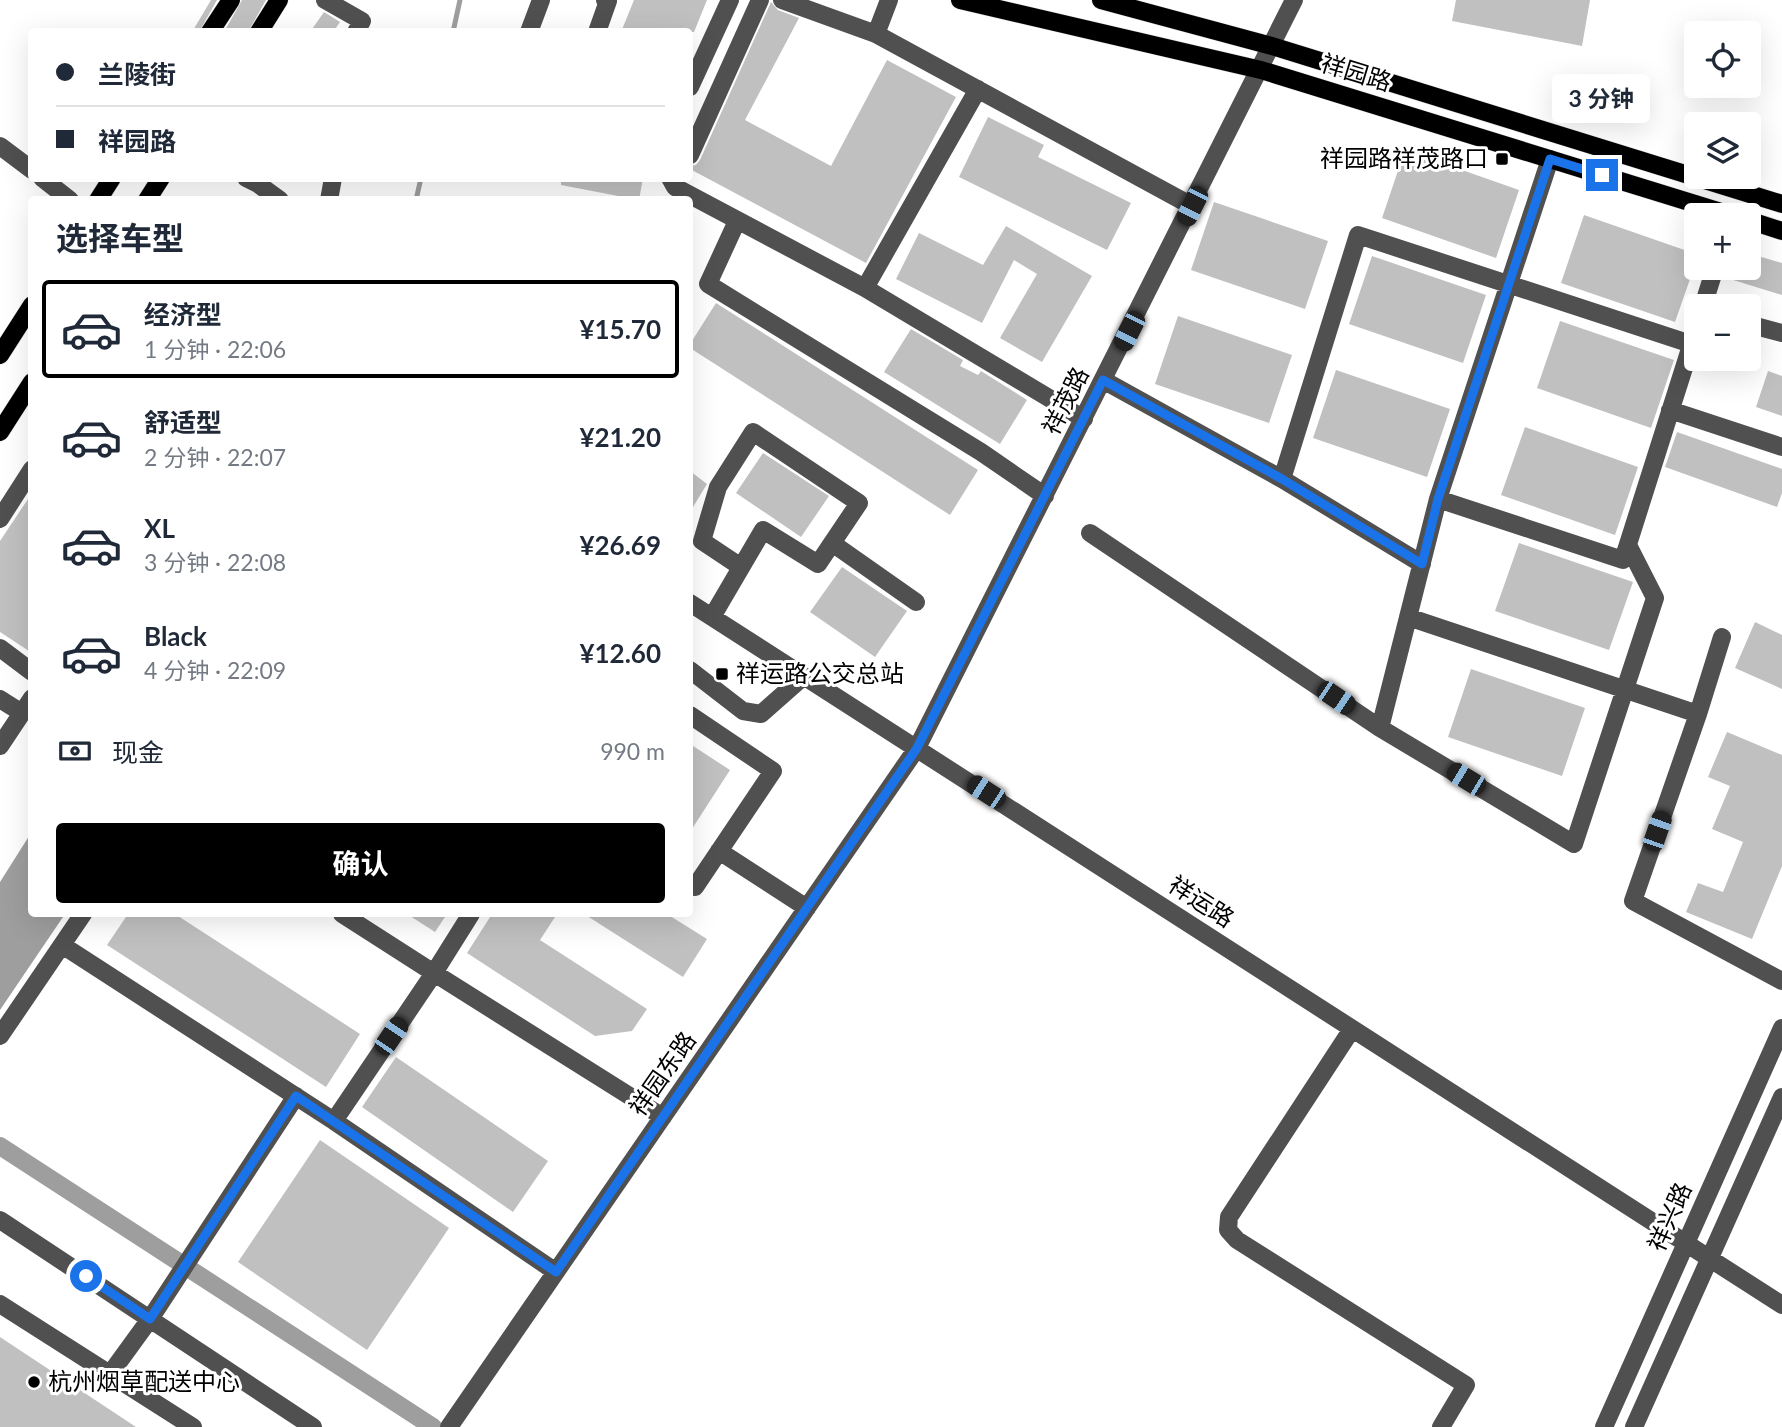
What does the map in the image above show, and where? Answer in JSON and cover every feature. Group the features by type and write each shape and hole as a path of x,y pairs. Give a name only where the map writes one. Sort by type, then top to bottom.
{"main road":[{"path":"213,28 231,0"},
{"path":"261,28 279,0"},
{"name":"祥园路","path":"960,0 1261,70 1692,203"},
{"name":"祥园路","path":"1101,0 1272,46 1782,204"},
{"path":"1761,224 1782,231"},
{"path":"0,355 28,311"},
{"path":"0,432 28,388"}],"street":[{"path":"326,0 362,21 358,28"},
{"path":"530,28 541,0"},
{"path":"598,28 608,1 605,0"},
{"path":"693,80 730,0"},
{"path":"693,148 760,0"},
{"path":"782,0 876,34 1192,206"},
{"path":"876,34 889,0"},
{"name":"祥茂路","path":"917,748 1294,0"},
{"path":"865,288 978,89"},
{"path":"0,146 28,167"},
{"path":"1380,728 1438,499 1550,159"},
{"path":"47,182 65,196"},
{"path":"258,182 276,196"},
{"path":"677,182 737,220 865,288 1084,419"},
{"path":"737,220 708,284 981,452 1045,496"},
{"path":"1282,479 1358,235 1684,334"},
{"path":"1761,327 1782,333"},
{"path":"1438,499 1623,560 1684,367"},
{"path":"1103,380 1282,479 1422,564"},
{"path":"1670,410 1782,447"},
{"path":"712,617 763,530 818,564 859,503 753,432 718,487 702,541 741,567"},
{"path":"0,519 28,475"},
{"path":"1090,533 1380,728 1574,844 1655,598 1628,545"},
{"path":"832,543 916,602"},
{"name":"祥运路","path":"693,605 1684,1245 1782,1305"},
{"path":"1408,617 1698,714"},
{"path":"1722,637 1633,901 1782,981"},
{"path":"0,649 28,669"},
{"path":"693,672 743,711 761,713 804,676"},
{"path":"0,699 27,706 1,743"},
{"path":"693,717 772,771 695,887 693,885"},
{"name":"祥园东路","path":"449,1427 917,748"},
{"path":"719,851 807,908"},
{"path":"0,1036 81,917"},
{"path":"347,917 663,1117"},
{"path":"334,1121 469,917"},
{"path":"62,944 334,1121 556,1272"},
{"name":"祥兴路","path":"1604,1427 1782,1028"},
{"path":"1352,1029 1228,1217 1228,1230 1237,1240 1466,1385 1441,1427"},
{"path":"110,1374 150,1319 296,1096"},
{"path":"1634,1427 1782,1097"},
{"path":"0,1220 313,1427"},
{"path":"0,1304 193,1427"}],"shaded area":[{"path":"28,838 28,917 63,917 0,1010 0,882"}],"building":[{"path":"211,0 217,0 201,28 194,28"},
{"path":"242,0 266,0 250,28 226,28"},
{"path":"634,0 707,0 694,32 693,28 623,28"},
{"path":"1456,0 1590,0 1582,46 1452,21"},
{"path":"771,2 778,10 799,18 745,120 831,166 887,60 956,97 866,263 693,171 693,166 700,160"},
{"path":"324,12 340,22 336,28 313,28"},
{"path":"988,117 1044,145 1038,157 1131,203 1107,250 959,177"},
{"path":"1405,150 1519,190 1496,258 1382,218"},
{"path":"561,182 642,182 640,196 618,196 561,185"},
{"path":"1214,202 1328,241 1305,309 1191,270"},
{"path":"1584,215 1684,250 1684,280 1690,280 1675,322 1561,283"},
{"path":"1006,226 1092,276 1042,362 1000,338 1037,274 1014,260 982,323 896,279 919,233 983,265"},
{"path":"1372,256 1486,295 1463,363 1349,324"},
{"path":"1761,257 1782,263 1782,295 1733,280 1761,280"},
{"path":"716,303 978,470 950,515 693,350 693,339"},
{"path":"1178,316 1292,355 1269,423 1155,384"},
{"path":"1560,321 1674,360 1651,428 1537,388"},
{"path":"911,329 963,360 960,366 978,375 981,371 1027,400 1000,444 884,372"},
{"path":"1336,370 1450,409 1427,477 1313,438"},
{"path":"1768,371 1782,376 1782,416 1756,407"},
{"path":"1525,427 1638,467 1615,535 1501,495"},
{"path":"1677,432 1782,469 1782,493 1777,507 1665,467"},
{"path":"763,453 829,496 801,537 736,493"},
{"path":"693,473 707,484 693,507"},
{"path":"28,499 28,650 0,632 0,541"},
{"path":"1519,543 1633,582 1609,650 1495,611"},
{"path":"842,567 907,611 875,657 810,612"},
{"path":"1755,622 1782,635 1782,689 1735,668"},
{"path":"1471,669 1585,708 1562,776 1448,737"},
{"path":"1727,732 1782,755 1782,866 1752,939 1686,912 1698,883 1723,892 1743,842 1712,829 1730,786 1708,777"},
{"path":"693,746 730,770 693,827"},
{"path":"126,917 180,917 360,1034 326,1087 107,945"},
{"path":"412,917 445,917 435,932"},
{"path":"490,917 555,917 540,940 647,1009 632,1031 595,1036 467,953"},
{"path":"589,917 672,917 707,939 683,977"},
{"path":"396,1057 548,1161 513,1212 362,1107"},
{"path":"320,1140 449,1228 367,1350 238,1262"},
{"name":"杭州烟草配送中心","path":"0,1337 136,1427 0,1427"}],"waterway":[{"path":"454,28 460,0"},
{"path":"417,196 420,182"},
{"path":"0,1146 433,1427"}],"place":[{"name":"祥园路祥茂路口","path":"1502,159"},
{"name":"祥运路公交总站","path":"722,674"},
{"name":"杭州烟草配送中心","path":"34,1382"}],"route":[{"path":"86,1276 150,1319 296,1096 556,1272 917,748 1103,380 1282,479 1422,564 1438,499 1550,159 1602,175"}]}
